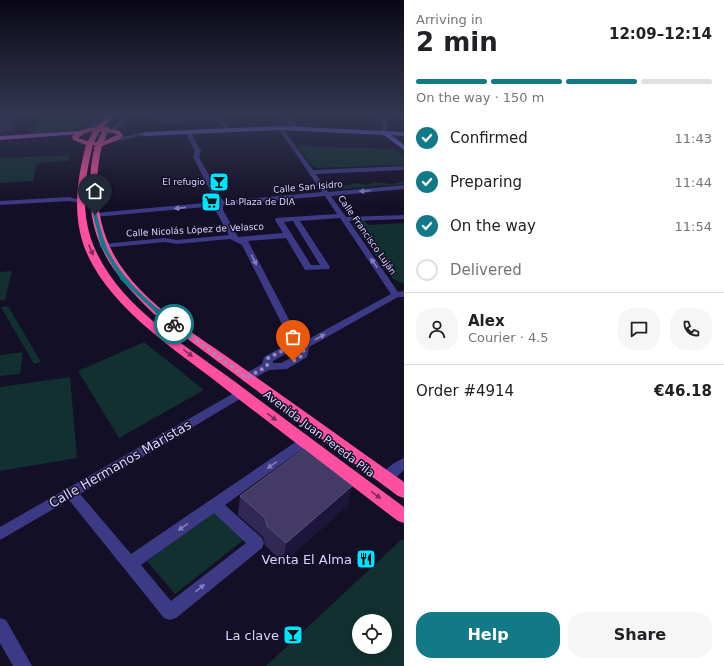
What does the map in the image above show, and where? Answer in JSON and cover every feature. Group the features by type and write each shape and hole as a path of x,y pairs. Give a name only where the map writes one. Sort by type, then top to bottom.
{"highway":[{"name":"Avenida Juan Pereda Pila","path":"94,145 82,173 81,219 90,249 108,282 143,318 304,442 404,516"},
{"name":"Avenida Juan Pereda Pila","path":"95,145 95,215 103,246 123,278 158,312 404,491"}],"street":[{"path":"195,145 198,151 196,157 220,204 219,210 236,240 245,243 292,334 304,346"},
{"name":"Calle Francisco Luján","path":"293,145 342,218 400,295"},
{"path":"311,172 404,168"},
{"name":"Calle San Isidro","path":"95,215 404,187"},
{"path":"0,203 69,199 82,201"},
{"name":"Calle Nicolás López de Velasco","path":"295,219 326,267 308,268 279,220 295,219 404,217"},
{"name":"Calle Nicolás López de Velasco","path":"103,246 165,240 177,242 231,238 236,240 288,235"},
{"path":"247,378 267,366 268,358 290,347 304,346 400,295"},
{"name":"Calle Hermanos Maristas","path":"0,534 241,393"},
{"path":"130,564 304,442"},
{"path":"386,478 404,463"},
{"path":"71,493 170,612 257,543 215,505"},
{"path":"0,626 24,666"}],"green space":[{"path":"298,147 392,149 396,150 404,157 404,165 316,168 312,166"},
{"path":"69,155 69,161 37,163 33,181 0,183 0,158"},
{"path":"404,181 404,184 331,190 326,183 343,186 355,183 365,185 376,182 392,184"},
{"path":"364,220 368,225 404,223 404,284 393,279 352,223"},
{"path":"12,271 5,300 0,300 0,272"},
{"path":"8,306 41,362 34,364 1,307"},
{"path":"144,342 204,390 119,438 78,371"},
{"path":"23,352 20,374 0,376 0,355"},
{"path":"70,377 77,458 0,471 0,387"},
{"path":"222,507 251,534 175,594 147,561"},
{"path":"402,539 404,540 404,666 266,666"}],"building":[{"path":"304,449 352,486 286,543 267,526 265,518 240,496"}],"way so far":[{"path":"174,324 247,378 267,366 268,358 290,347 304,346 303,355 293,361"}],"place":[{"name":"El refugio","path":"219,182"},
{"name":"La Plaza de DIA","path":"211,202"},
{"name":"Venta El Alma","path":"366,559"},
{"name":"La clave","path":"293,635"}],"route":[{"path":"95,215 103,246 123,278 158,312 174,324"}]}
